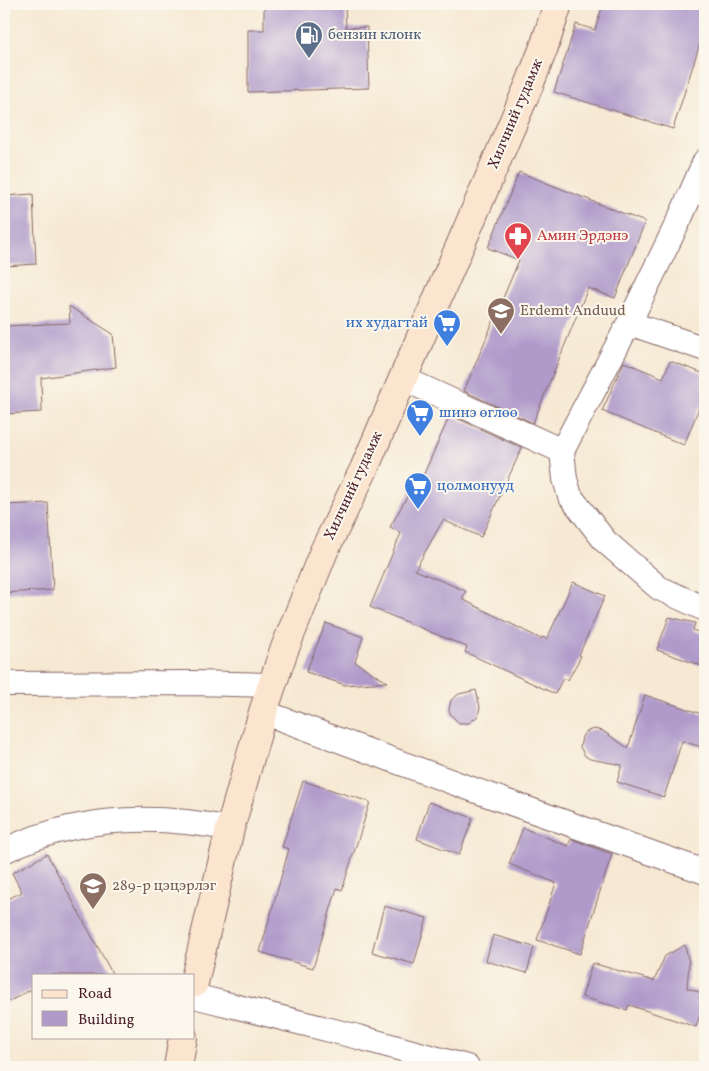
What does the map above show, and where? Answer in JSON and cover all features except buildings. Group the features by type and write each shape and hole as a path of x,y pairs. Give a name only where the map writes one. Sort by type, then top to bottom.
{"main road":[{"name":"Хилчний гудамж","path":"195,979 230,829 263,712 301,605 324,551 364,469 530,83 558,4"},
{"path":"178,1067 183,1038"}],"street":[{"path":"705,161 681,216 629,322 562,451 565,479 570,496 606,541 659,588 705,609"},
{"path":"629,322 705,349"},
{"path":"402,378 562,451"},
{"path":"4,684 272,684"},
{"path":"263,712 463,786 705,872"},
{"path":"4,851 27,840 93,822 162,819 197,822 230,829"},
{"path":"195,996 468,1067"}],"place":[{"name":"бензин клонк","path":"309,59"},
{"name":"Амин Эрдэнэ","path":"518,260"},
{"name":"Erdemt Anduud","path":"501,335"},
{"name":"их худагтай","path":"447,347"},
{"name":"шинэ өглөө","path":"420,437"},
{"name":"цолмонууд","path":"418,510"},
{"name":"289-р цэцэрлэг","path":"93,910"}]}
